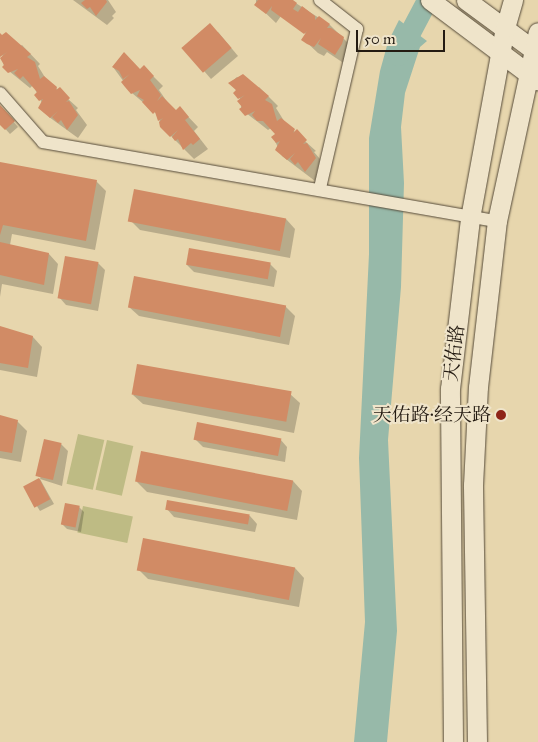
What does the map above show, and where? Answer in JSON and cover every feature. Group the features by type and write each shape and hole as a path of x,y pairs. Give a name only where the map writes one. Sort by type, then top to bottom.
{"main road":[{"path":"430,0 534,78"},
{"path":"466,0 505,28 536,44"},
{"name":"天佑路","path":"453,742 450,389 470,218 505,28 513,0"},
{"name":"天佑路","path":"476,742 474,475 478,387 497,222 534,78 536,44"}],"street":[{"path":"320,0 357,29 320,188"},
{"path":"0,93 43,142 320,188 420,210 497,222"}],"shaded area":[{"path":"399,20 427,41 420,47 405,93 401,127 404,183 401,287 388,440 397,631 387,742 354,742 365,622 359,458 369,254 369,138 380,71 388,42"},
{"path":"78,434 104,440 93,490 67,484"},
{"path":"107,440 133,446 122,496 96,490"},
{"path":"83,506 133,517 127,543 77,532"}],"building":[{"path":"85,0 106,0 107,2 96,16 90,7 87,9 81,3"},
{"path":"258,0 293,0 297,3 293,9 298,12 302,6 315,16 315,20 319,16 330,24 327,28 331,28 344,37 342,44 335,55 318,44 321,38 314,47 307,44 301,40 307,31 304,34 271,10 272,6 266,14 254,5"},
{"path":"210,23 232,48 203,73 181,48"},
{"path":"6,32 31,54 27,57 35,62 40,79 44,76 57,87 56,90 60,87 70,98 66,102 69,101 78,115 67,130 61,120 58,123 52,117 58,111 50,118 38,108 43,99 39,101 34,95 37,92 23,76 20,79 14,73 18,69 8,73 2,67 4,65 0,58 7,52 0,57 0,33 2,35"},
{"path":"124,52 140,69 144,65 154,76 150,80 161,95 157,101 162,96 176,110 180,106 189,117 185,120 200,139 193,145 191,143 183,150 178,139 175,141 172,137 178,130 170,137 160,127 159,122 163,118 158,121 155,112 153,114 142,102 144,100 137,96 140,90 131,94 121,82 130,74 123,79 119,71 112,67"},
{"path":"243,74 269,96 265,100 272,104 277,121 281,118 295,129 293,133 297,129 307,140 303,144 307,143 316,158 305,172 298,162 295,165 290,159 295,153 287,160 275,150 280,141 276,143 271,137 275,134 263,121 257,121 252,115 255,111 245,116 239,109 242,107 237,101 245,95 238,99 233,93 236,90 228,83"},
{"path":"0,105 15,121 5,130 0,125"},
{"path":"0,162 97,180 86,241 3,225 0,235"},
{"path":"134,189 286,219 280,251 128,221"},
{"path":"0,242 49,253 44,285 0,275"},
{"path":"189,248 271,262 268,279 186,265"},
{"path":"65,256 98,262 91,304 58,298"},
{"path":"134,276 286,306 280,337 128,307"},
{"path":"0,326 33,336 28,368 0,363"},
{"path":"137,364 292,391 286,422 132,395"},
{"path":"0,415 18,420 12,453 0,451"},
{"path":"197,422 281,438 278,456 194,440"},
{"path":"44,439 62,443 53,480 35,476"},
{"path":"141,451 293,481 287,511 135,481"},
{"path":"39,478 50,499 34,508 23,486"},
{"path":"167,500 250,515 248,524 165,510"},
{"path":"65,503 80,506 76,527 61,525"},
{"path":"143,538 295,568 289,600 137,570"}],"waterway":[{"path":"398,55 427,0"}],"place":[{"name":"天佑路·经天路","path":"501,415"}]}
